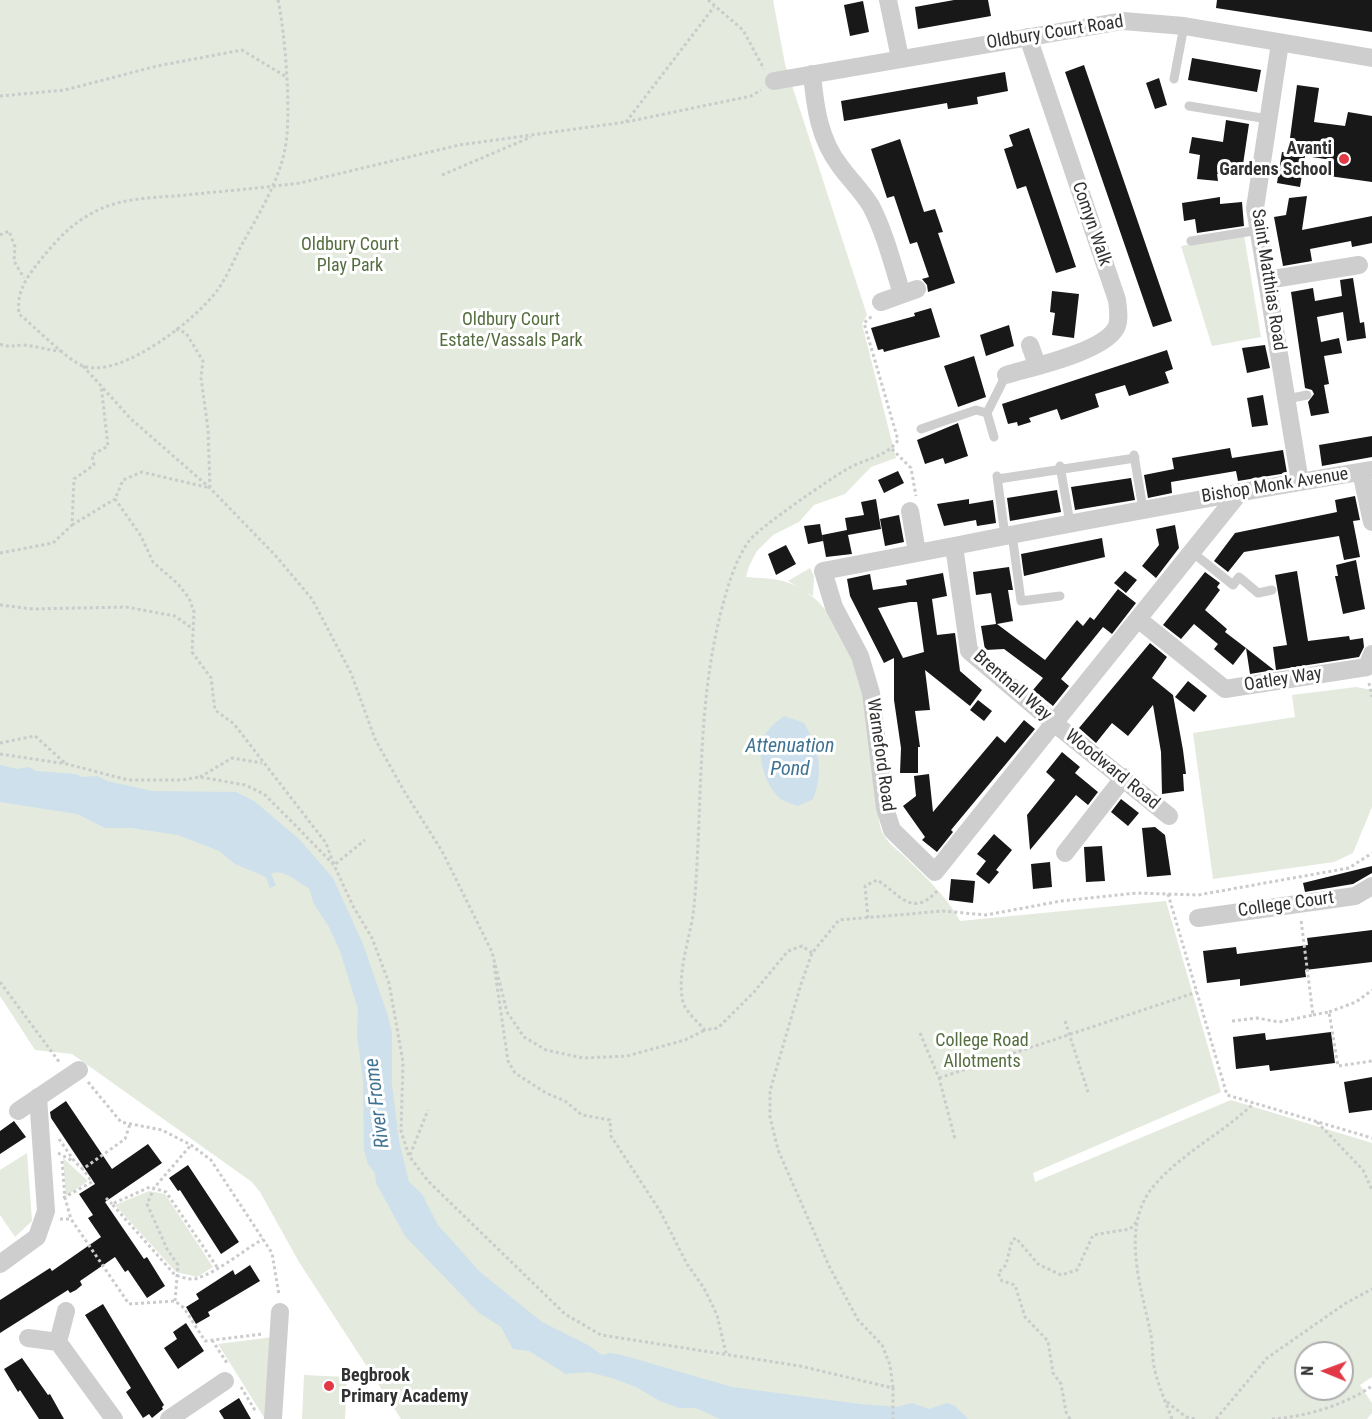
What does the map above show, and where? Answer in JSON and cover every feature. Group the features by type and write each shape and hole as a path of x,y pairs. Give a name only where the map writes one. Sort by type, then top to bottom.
{"street":[{"path":"888,0 900,58"},
{"name":"Oldbury Court Road","path":"774,81 1124,21 1184,26 1372,58"},
{"name":"Comyn Walk","path":"1005,375 1102,341 1116,327 1118,311 1028,37"},
{"name":"Saint Matthias Road","path":"1280,43 1255,208 1300,482"},
{"path":"812,74 818,119 823,136 836,161 862,192 872,209 910,291 881,302"},
{"path":"1267,280 1359,265"},
{"path":"1030,345 1037,365"},
{"path":"1367,471 1372,522"},
{"name":"Bishop Monk Avenue","path":"1143,509 1367,471"},
{"name":"Brentnall Way","path":"954,546 969,651 1054,723 1240,492"},
{"path":"954,546 1143,509"},
{"path":"910,511 917,552"},
{"name":"Warneford Road","path":"954,546 824,571 834,607 860,656 871,693 885,808 892,830 935,872 1054,723"},
{"name":"Oatley Way","path":"1138,619 1225,689 1367,667 1372,654"},
{"name":"Woodward Road","path":"1054,723 1170,816"},
{"path":"1065,853 1124,777"},
{"name":"College Court","path":"1198,918 1354,896 1372,886"},
{"path":"18,1111 74,1073"},
{"path":"0,1264 37,1237 46,1211 38,1097"},
{"path":"58,1342 66,1311"},
{"path":"273,1419 280,1312"},
{"path":"28,1338 58,1342 114,1419"},
{"path":"169,1419 225,1381"}],"lane":[{"path":"1174,79 1184,26"},
{"path":"1189,106 1268,119"},
{"path":"1191,242 1258,230"},
{"name":"Comyn Walk","path":"987,413 1005,375"},
{"path":"1287,399 1307,395"},
{"path":"921,429 976,410 987,413 994,437"},
{"path":"1060,596 1021,601 997,477 1135,456 1143,509"},
{"path":"1061,467 1070,523"},
{"path":"1192,552 1233,585 1239,577 1258,593 1272,591"}],"path":[{"path":"83,366 104,366 130,360 176,329 204,306 218,290 273,186 285,148 285,76 282,18 278,0"},
{"path":"708,0 743,30 758,62 774,81 751,96 626,122 459,145 300,183 131,200 107,207 90,214 63,232 25,279 18,301 19,314 83,366 131,419 210,488 275,555 312,599 351,673 375,739 404,791 442,851 492,952 507,1012 524,1037 546,1050 583,1058 627,1056 686,1040 705,1030 718,1028 754,992 788,951 802,946 812,953"},
{"path":"626,122 714,7"},
{"path":"0,96 65,90 157,66 242,50 285,76"},
{"path":"442,175 536,135"},
{"path":"0,235 9,231 15,247 14,261 25,279"},
{"path":"705,1030 686,1009 682,998 682,977 694,908 706,689 715,634 739,556 751,538 848,468 892,449 898,440 864,323 881,302"},
{"path":"176,329 186,333 203,361 201,378 208,429 210,488"},
{"path":"0,344 7,347 24,345 46,351 63,351"},
{"path":"72,525 74,479 94,465 92,455 108,446 100,384"},
{"path":"0,553 53,543 72,525 115,499 123,480 142,472 210,488"},
{"path":"115,499 141,536 153,562 178,584 189,598 194,612 192,652 211,678 215,710 234,724 326,843 353,906 372,938 389,983 403,1062 401,1131 410,1156 428,1181 565,1314 602,1335 800,1366 893,1388"},
{"path":"0,605 33,609 126,607 175,616 193,629"},
{"path":"0,743 35,736 67,764"},
{"path":"0,754 67,764 128,780 182,780 200,777 245,785 264,794 334,865"},
{"path":"200,777 232,758 264,763"},
{"path":"334,865 365,840"},
{"path":"893,1419 890,1365 882,1345 858,1320 829,1266 778,1150 770,1117 770,1091 812,953 839,920 943,911 986,915 1061,901 1137,893 1198,894 1349,868 1372,853"},
{"path":"868,918 865,886 877,879 899,898 914,904 928,901 938,890"},
{"path":"1168,894 1227,1095 1372,1138"},
{"path":"1299,904 1313,1015"},
{"path":"492,952 508,1061 515,1073 546,1094 565,1101 582,1115 610,1120 611,1136 660,1211 687,1264 704,1288 717,1315 726,1353"},
{"path":"0,982 74,1073 121,1122 162,1130 191,1145 211,1160 272,1252 279,1281 280,1312"},
{"path":"1232,1021 1257,1018 1279,1022 1329,1012 1356,1002 1372,990"},
{"path":"939,1078 1197,992"},
{"path":"1329,1012 1338,1066 1372,1061"},
{"path":"1065,1022 1088,1092"},
{"path":"920,1033 939,1078 955,1138"},
{"path":"1172,1419 1155,1371 1151,1337 1139,1282 1136,1250 1138,1220 1150,1191 1163,1176 1189,1152 1232,1122 1254,1103"},
{"path":"410,1156 428,1110"},
{"path":"1317,1122 1363,1170 1372,1190"},
{"path":"83,1168 125,1139 130,1124"},
{"path":"45,1199 65,1198 94,1183 59,1139 65,1198 72,1219 129,1304 175,1301 184,1308 205,1341 279,1332"},
{"path":"175,1301 178,1265 148,1212 147,1204 154,1188 191,1145"},
{"path":"112,1204 150,1187 166,1192 217,1267"},
{"path":"106,1198 178,1276 197,1279 263,1239"},
{"path":"54,1226 60,1218 72,1219"},
{"path":"1070,1419 1066,1412 1061,1384 1053,1373 1048,1341 1025,1317 1015,1285 1002,1281 998,1273 1006,1265 1012,1240 1016,1238 1038,1264 1061,1275 1077,1270 1093,1235 1130,1229 1138,1220"},
{"path":"1216,1419 1267,1358 1346,1303 1372,1289"},
{"path":"1272,1419 1287,1418 1354,1399 1372,1386"},
{"path":"1165,1401 1186,1417 1196,1419"}],"green space":[{"path":"0,0 773,0 785,64 867,315 862,324 896,458 871,467 845,494 814,505 799,522 773,535 757,551 746,577 783,581 808,593 827,612 843,637 855,665 863,696 882,832 891,845 941,894 960,921 1166,901 1221,1092 1033,1173 1035,1182 1231,1100 1372,1143 1372,1377 1360,1385 1372,1403 1372,1413 1367,1419 401,1419 299,1262 260,1192 252,1182 72,1054 35,1050 0,996"},
{"path":"1244,235 1261,337 1212,346 1181,246"},
{"path":"810,568 814,576 813,596 788,581"},
{"path":"1356,687 1372,690 1372,807 1353,853 1334,862 1213,879 1193,733 1295,717 1292,695"},
{"path":"27,1153 32,1221 15,1237 0,1215 0,1170"},
{"path":"63,1158 88,1181 66,1196"},
{"path":"149,1191 165,1194 213,1267 197,1277 176,1272 115,1205"},
{"path":"273,1337 265,1419 218,1344"},
{"path":"304,1375 347,1377 345,1419 302,1419"}],"water":[{"name":"Attenuation Pond","path":"784,716 804,723 813,741 818,760 818,779 813,799 798,806 783,800 771,788 760,756 764,737 771,727"},
{"name":"River Frome","path":"0,765 17,769 29,767 36,771 76,774 82,777 97,776 107,781 152,791 236,792 254,801 299,839 333,878 363,944 387,1013 392,1032 392,1084 399,1141 409,1182 422,1194 438,1225 480,1272 542,1322 588,1345 602,1355 610,1353 622,1355 732,1387 897,1407 912,1403 929,1409 947,1403 955,1406 968,1419 720,1419 696,1408 679,1408 660,1401 636,1387 612,1378 588,1372 566,1374 529,1351 513,1349 501,1327 478,1312 405,1236 376,1183 375,1173 368,1164 364,1150 363,1079 357,1035 358,1009 340,951 329,927 314,904 309,888 286,874 276,872 271,874 276,885 270,888 266,877 235,864 219,851 178,835 132,828 105,828 77,814 0,802"}],"building":[{"path":"954,0 988,0 991,16 918,29 915,7"},
{"path":"1217,0 1372,0 1372,32 1216,8"},
{"path":"863,1 869,32 850,36 844,5"},
{"path":"1192,58 1261,70 1257,92 1188,80"},
{"path":"1084,65 1172,321 1153,327 1065,72"},
{"path":"1005,72 1008,91 977,97 978,104 948,109 947,103 844,121 841,101"},
{"path":"1159,78 1167,105 1155,109 1146,83"},
{"path":"1297,85 1319,88 1314,122 1345,126 1348,112 1372,116 1372,182 1329,176 1332,160 1305,156 1300,187 1277,183 1282,152 1288,153"},
{"path":"1226,120 1249,124 1241,178 1217,174 1218,181 1197,179 1200,155 1189,153 1192,137 1223,142"},
{"path":"1029,128 1076,267 1056,273 1026,186 1017,189 1004,149 1013,146 1009,135"},
{"path":"900,139 924,212 935,209 943,232 938,233 955,283 928,292 927,285 922,279 929,277 917,242 910,244 894,196 887,198 871,149"},
{"path":"1307,196 1302,230 1372,216 1372,243 1352,247 1351,241 1310,249 1312,261 1283,266 1274,217 1286,215 1289,198"},
{"path":"1220,197 1220,204 1242,202 1244,226 1197,233 1195,219 1184,221 1182,203"},
{"path":"1353,278 1360,323 1364,322 1366,338 1347,341 1343,312 1317,317 1321,342 1339,338 1342,353 1324,356 1329,384 1324,385 1329,413 1311,416 1308,402 1314,394 1312,390 1305,388 1291,292 1313,288 1315,301 1342,296 1340,280"},
{"path":"1052,291 1079,294 1074,338 1052,335 1055,313 1050,312"},
{"path":"931,308 940,337 884,352 883,349 878,350 871,328 915,316 914,313"},
{"path":"1009,325 1014,346 986,356 980,335"},
{"path":"1265,345 1270,368 1247,373 1242,348"},
{"path":"1167,350 1173,369 1165,372 1169,383 1129,396 1125,385 1095,394 1099,407 1061,420 1057,409 1029,418 1031,422 1018,426 1017,422 1008,424 1002,404"},
{"path":"974,356 986,397 958,407 944,366"},
{"path":"1263,395 1268,425 1252,427 1247,398"},
{"path":"958,423 968,456 945,464 943,458 925,464 917,440"},
{"path":"1372,436 1372,457 1322,466 1319,445"},
{"path":"1230,448 1232,458 1283,450 1287,473 1238,481 1236,471 1171,482 1172,493 1148,498 1144,475 1174,469 1172,458"},
{"path":"898,471 904,483 884,493 878,480"},
{"path":"1131,478 1135,500 1075,510 1071,487"},
{"path":"1057,490 1061,512 1010,521 1007,498"},
{"path":"1355,496 1360,520 1353,521 1360,557 1344,560 1339,536 1244,552 1228,572 1214,561 1235,533 1337,512 1335,500"},
{"path":"876,499 881,529 848,535 852,554 826,557 822,535 847,530 845,518 864,515 861,502"},
{"path":"969,499 969,504 993,500 996,523 977,526 976,520 944,526 937,504"},
{"path":"899,515 904,542 885,546 880,519"},
{"path":"820,524 823,541 808,544 804,526"},
{"path":"1175,525 1179,548 1156,578 1142,566 1159,545 1156,529"},
{"path":"1102,538 1105,557 1024,576 1021,554"},
{"path":"786,545 796,564 776,575 768,554"},
{"path":"1356,560 1365,609 1343,614 1335,576 1338,576 1336,565"},
{"path":"1009,567 1013,590 1008,590 1013,621 997,624 1045,660 1077,620 1083,626 1090,617 1094,620 1118,589 1136,603 1112,634 1103,627 1061,679 1069,686 1053,706 1033,690 1043,678 1004,649 985,650 981,626 996,624 991,593 976,595 973,572"},
{"path":"1125,571 1137,580 1126,593 1114,583"},
{"path":"1297,571 1308,641 1349,636 1350,640 1363,638 1364,647 1359,657 1276,670 1273,647 1287,645 1275,575"},
{"path":"1205,572 1220,583 1217,587 1220,590 1205,610 1227,629 1225,632 1246,648 1233,665 1214,649 1218,644 1194,624 1181,639 1163,625"},
{"path":"943,573 947,596 932,599 937,635 955,633 960,671 982,690 970,706 925,670 930,710 915,711 920,747 918,747 918,773 900,773 901,748 894,700 894,658 884,663 850,596 847,579 870,574 873,590 907,585 906,580","holes":["917,602 924,652 903,658 878,608"]},
{"path":"1150,643 1167,657 1152,678 1173,695 1186,774 1183,774 1184,791 1162,794 1161,752 1153,705 1128,736 1112,723 1096,743 1079,728"},
{"path":"1246,648 1274,670 1250,674"},
{"path":"1188,681 1207,696 1194,712 1175,697"},
{"path":"978,700 992,711 984,721 970,710"},
{"path":"1024,720 1035,729 951,830 953,832 937,852 922,840 925,837 903,806 916,796 914,776 929,774 933,812 997,736 1005,743"},
{"path":"1062,752 1080,767 1075,773 1098,792 1088,805 1076,795 1030,850 1027,815 1055,780 1046,772"},
{"path":"1121,799 1139,813 1128,826 1111,812"},
{"path":"1155,827 1165,835 1171,875 1147,877 1142,828"},
{"path":"994,834 1012,850 996,870 999,872 989,884 976,874 986,861 977,854"},
{"path":"1102,846 1105,881 1086,882 1084,847"},
{"path":"1050,862 1052,887 1033,889 1031,864"},
{"path":"1372,866 1372,873 1353,884 1305,892 1303,883"},
{"path":"951,879 975,881 973,903 949,900"},
{"path":"1372,930 1372,962 1305,970 1306,977 1240,986 1240,979 1207,983 1203,951 1236,947 1237,954 1308,945 1307,938"},
{"path":"1331,1032 1335,1063 1270,1071 1269,1065 1236,1069 1233,1037 1265,1033 1266,1040"},
{"path":"1372,1077 1372,1110 1349,1113 1344,1082"},
{"path":"66,1101 112,1169 148,1144 162,1163 105,1202 144,1259 147,1257 165,1286 147,1298 128,1270 125,1272 115,1257 80,1281 82,1285 76,1290 70,1293 68,1290 0,1333 0,1300 50,1268 52,1271 101,1237 88,1218 93,1215 79,1194 95,1184 51,1118 50,1112"},
{"path":"14,1121 26,1137 0,1154 0,1131"},
{"path":"188,1165 239,1242 221,1254 180,1190 178,1191 169,1178"},
{"path":"250,1265 260,1281 208,1312 210,1316 196,1324 186,1307 199,1299 196,1294 233,1270 235,1275"},
{"path":"103,1304 164,1405 163,1409 152,1418 149,1414 143,1418 126,1392 131,1388 85,1315"},
{"path":"186,1323 204,1351 178,1369 164,1348 177,1339 173,1332"},
{"path":"22,1358 48,1395 50,1394 64,1419 39,1419 20,1390 18,1392 4,1369"},
{"path":"239,1398 251,1419 224,1419 219,1411"}],"place":[{"name":"Avanti Gardens School","path":"1344,159"},
{"name":"Begbrook Primary Academy","path":"329,1386"}],"park label":[{"name":"Oldbury Court Play Park","path":"350,255"},
{"name":"Oldbury Court Estate/Vassals Park","path":"511,330"},
{"name":"College Road Allotments","path":"982,1051"}]}
